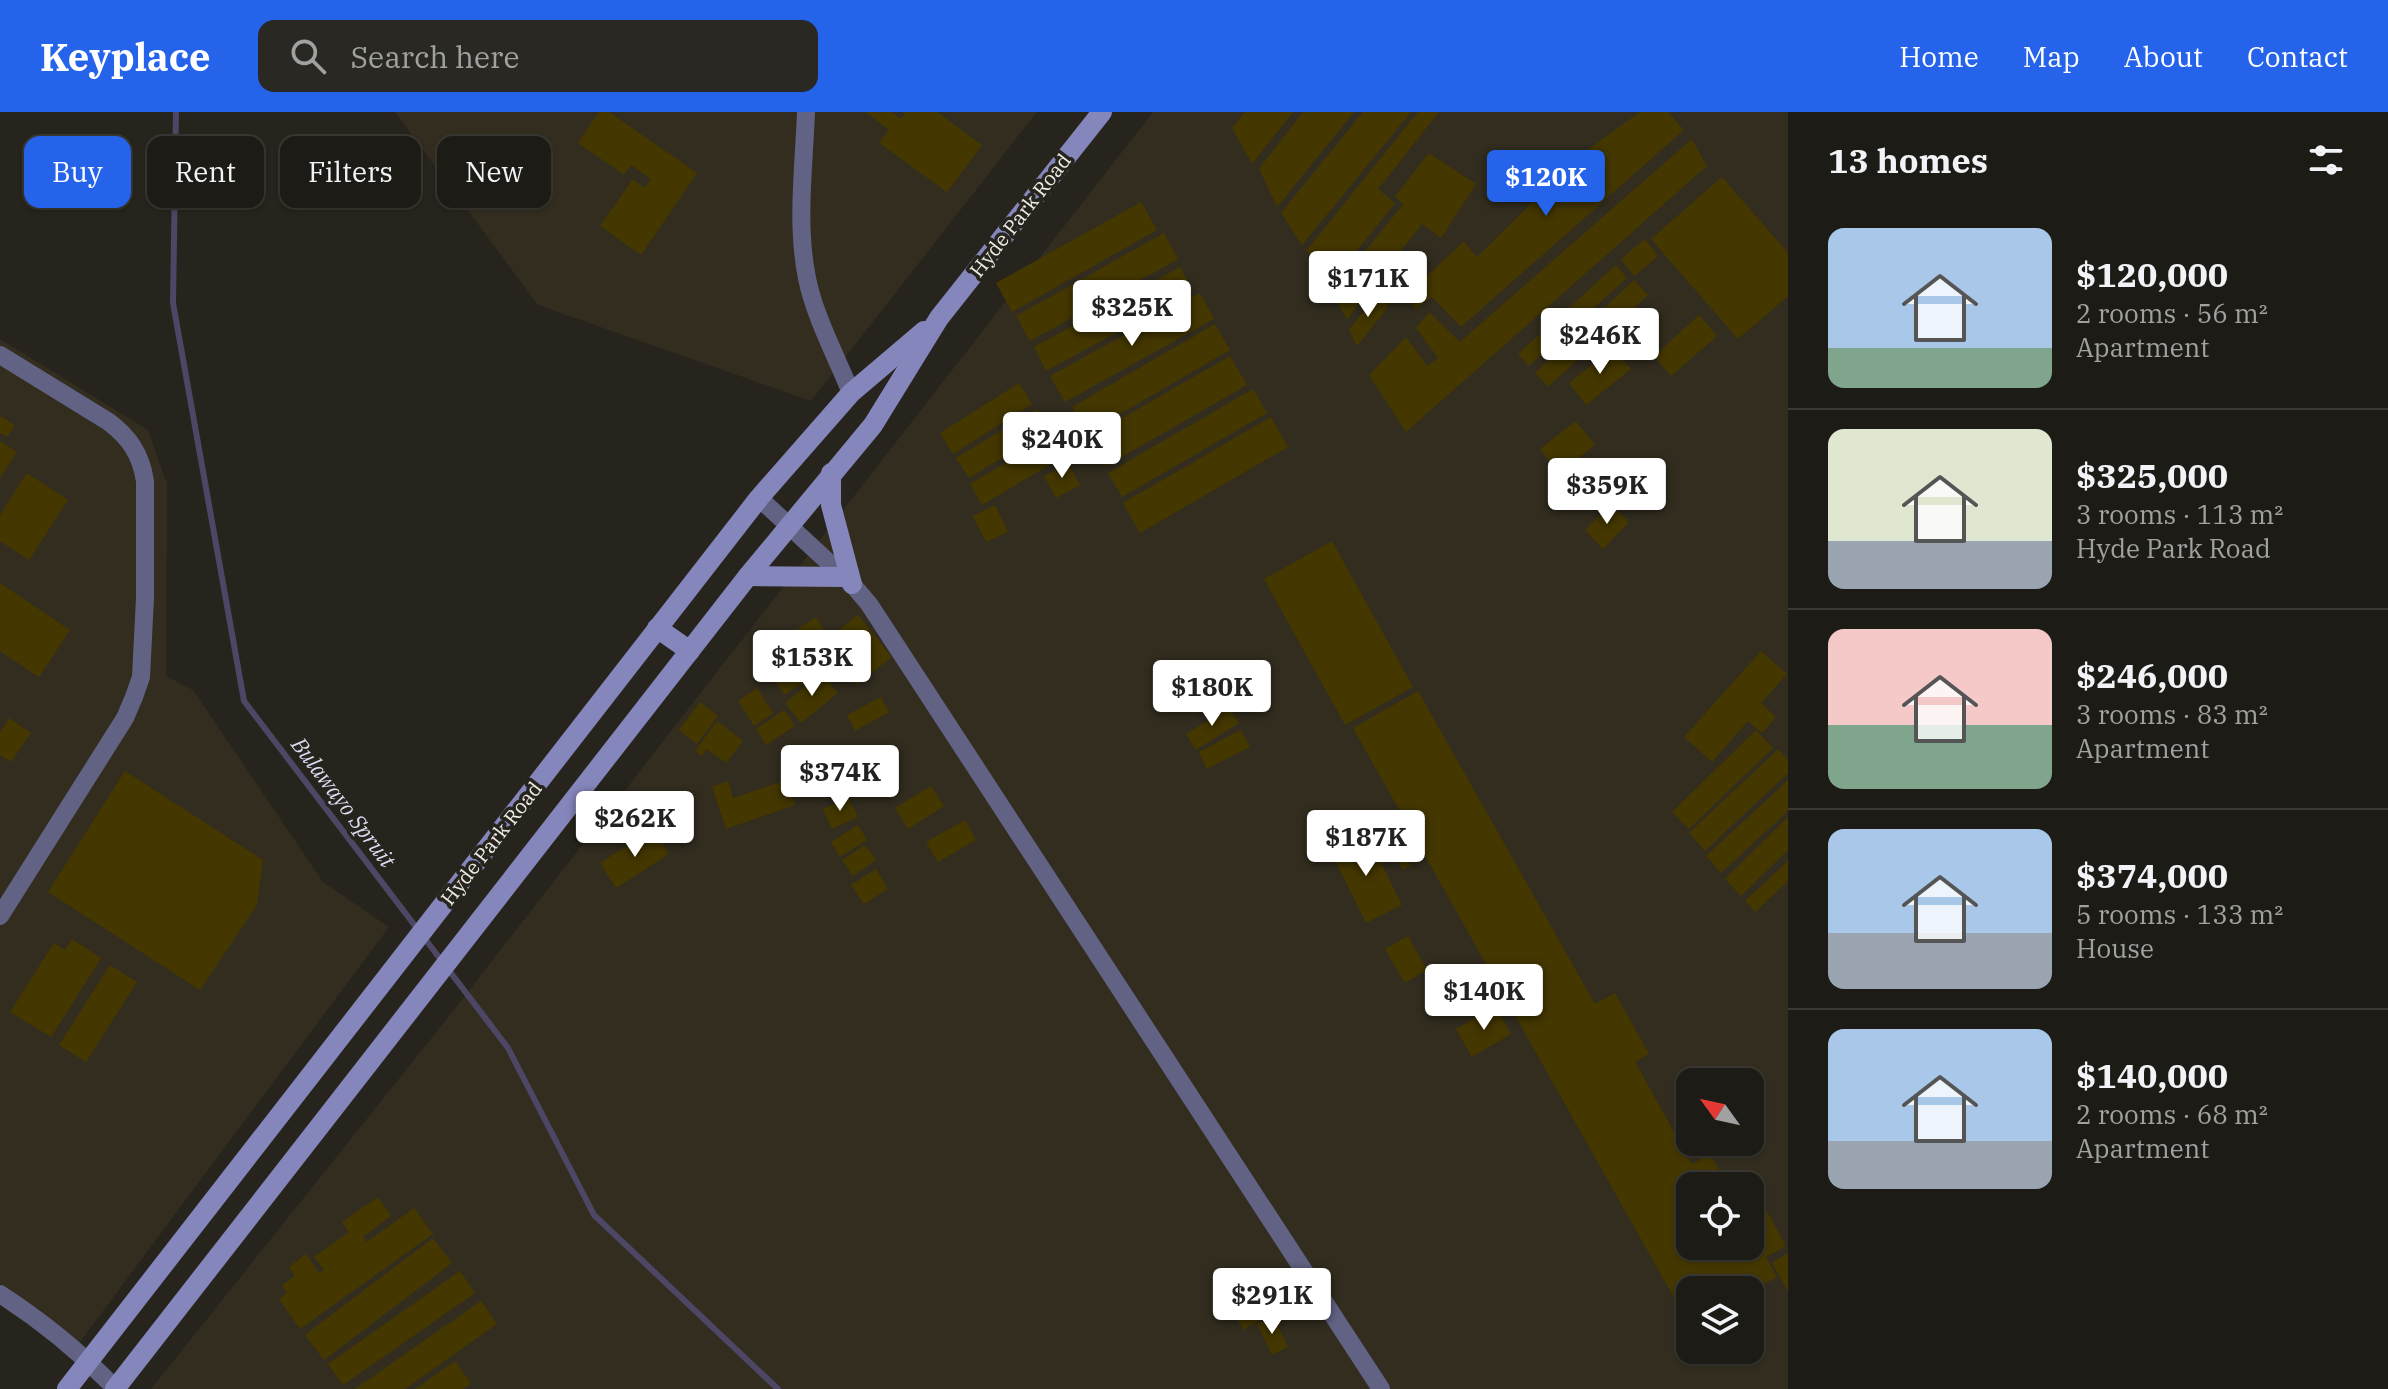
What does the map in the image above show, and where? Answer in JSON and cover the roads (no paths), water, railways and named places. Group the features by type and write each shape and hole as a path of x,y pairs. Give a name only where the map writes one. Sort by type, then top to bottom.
{"street":[{"path":"806,112 801,233 804,263 810,292 851,393"},
{"name":"Hyde Park Road","path":"116,1389 748,576 873,425 939,318 1102,112"},
{"name":"Hyde Park Road","path":"67,1389 759,498 851,393 939,318"},
{"path":"0,355 109,422 124,433 133,447 142,463 145,481 145,598 141,677 125,718 0,916"},
{"path":"831,473 831,505 848,580"},
{"path":"759,498 848,580 869,604 1381,1389"},
{"path":"748,576 848,580"},
{"path":"657,628 690,651"},
{"path":"0,1294 35,1317 116,1389"}],"waterway":[{"name":"Bulawayo Spruit","path":"176,112 173,303 244,701 508,1048 594,1215 778,1389"}]}
